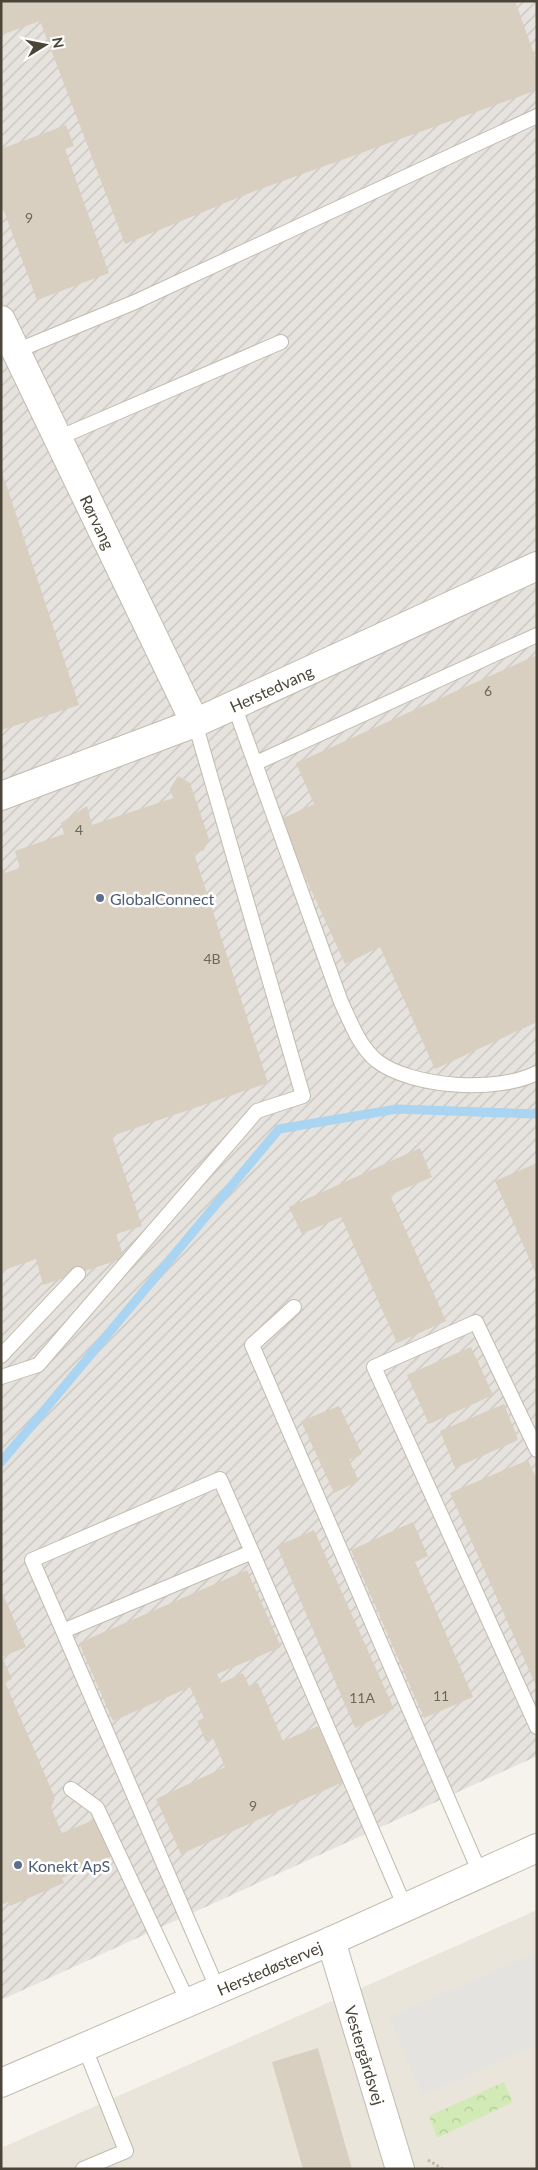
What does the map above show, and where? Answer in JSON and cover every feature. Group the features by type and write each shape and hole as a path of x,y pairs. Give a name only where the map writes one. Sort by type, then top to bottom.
{"street":[{"name":"Rørvang","path":"1,320 195,723"},
{"name":"Herstedvang","path":"1,796 195,723 537,566"},
{"name":"Herstedøstervej","path":"1,2083 331,1941 537,1848"},
{"name":"Vestergårdsvej","path":"331,1941 400,2169"}],"lane":[{"path":"16,351 135,302 537,116"},
{"path":"58,438 280,342"},
{"path":"256,763 537,635"},
{"path":"234,705 341,1002 358,1039 377,1061 407,1076 431,1083 511,1083 537,1073"},
{"path":"1,1377 38,1365 257,1111 303,1096 195,723"},
{"path":"1,1356 78,1274"},
{"path":"294,1307 252,1345 480,1873"},
{"path":"537,1450 476,1322 374,1367 537,1727"},
{"path":"218,1990 32,1560 220,1479 406,1907"},
{"path":"63,1632 252,1552"},
{"path":"72,1789 97,1808 188,2002"},
{"path":"82,2169 126,2151 84,2046"}],"shaded area":[{"path":"1,1 537,1 537,1756 1,2000"},
{"path":"537,1910 537,2169 1,2169 1,2148"},
{"path":"537,1952 537,2045 422,2096 389,2017"}],"green space":[{"path":"504,2082 513,2102 437,2138 429,2116"}],"building":[{"path":"1,1 515,1 537,62 537,90 252,192 125,244 40,21 1,35"},
{"path":"66,125 74,146 65,149 109,273 37,300 1,203 1,149"},
{"path":"1,469 79,705 1,730"},
{"path":"537,655 537,1022 435,1069 380,947 345,964 279,820 314,804 296,763"},
{"path":"178,776 190,783 209,839 204,850 194,853 268,1083 112,1136 142,1226 116,1234 124,1258 43,1285 36,1259 1,1271 1,863 5,873 20,868 15,851 64,834 61,823 87,806 92,825 173,798 170,789"},
{"path":"420,1148 432,1177 390,1195 446,1321 397,1343 341,1217 302,1234 289,1207"},
{"path":"537,1163 537,1276 495,1181"},
{"path":"471,1347 493,1395 429,1424 407,1375"},
{"path":"504,1404 518,1440 455,1468 440,1431"},
{"path":"339,1406 362,1454 349,1460 359,1481 334,1493 301,1421"},
{"path":"528,1460 537,1480 537,1688 450,1493"},
{"path":"413,1522 428,1556 415,1562 473,1697 424,1718 351,1550"},
{"path":"314,1530 394,1709 355,1728 277,1546"},
{"path":"247,1570 281,1647 217,1674 221,1683 243,1673 249,1686 258,1683 283,1741 318,1726 343,1782 181,1854 156,1799 225,1767 213,1738 206,1742 197,1721 204,1718 190,1687 113,1721 79,1643"},
{"path":"1,1590 26,1647 2,1657 12,1679 5,1682 55,1798 51,1808 62,1833 96,1819 112,1856 62,1878 64,1883 10,1906 8,1902 1,1905"},
{"path":"318,2048 352,2169 303,2169 272,2062"}],"waterway":[{"path":"1,1462 279,1129 397,1109 534,1114 537,1112"}],"place":[{"name":"GlobalConnect","path":"100,898"},
{"name":"Konekt ApS","path":"18,1865"}]}
